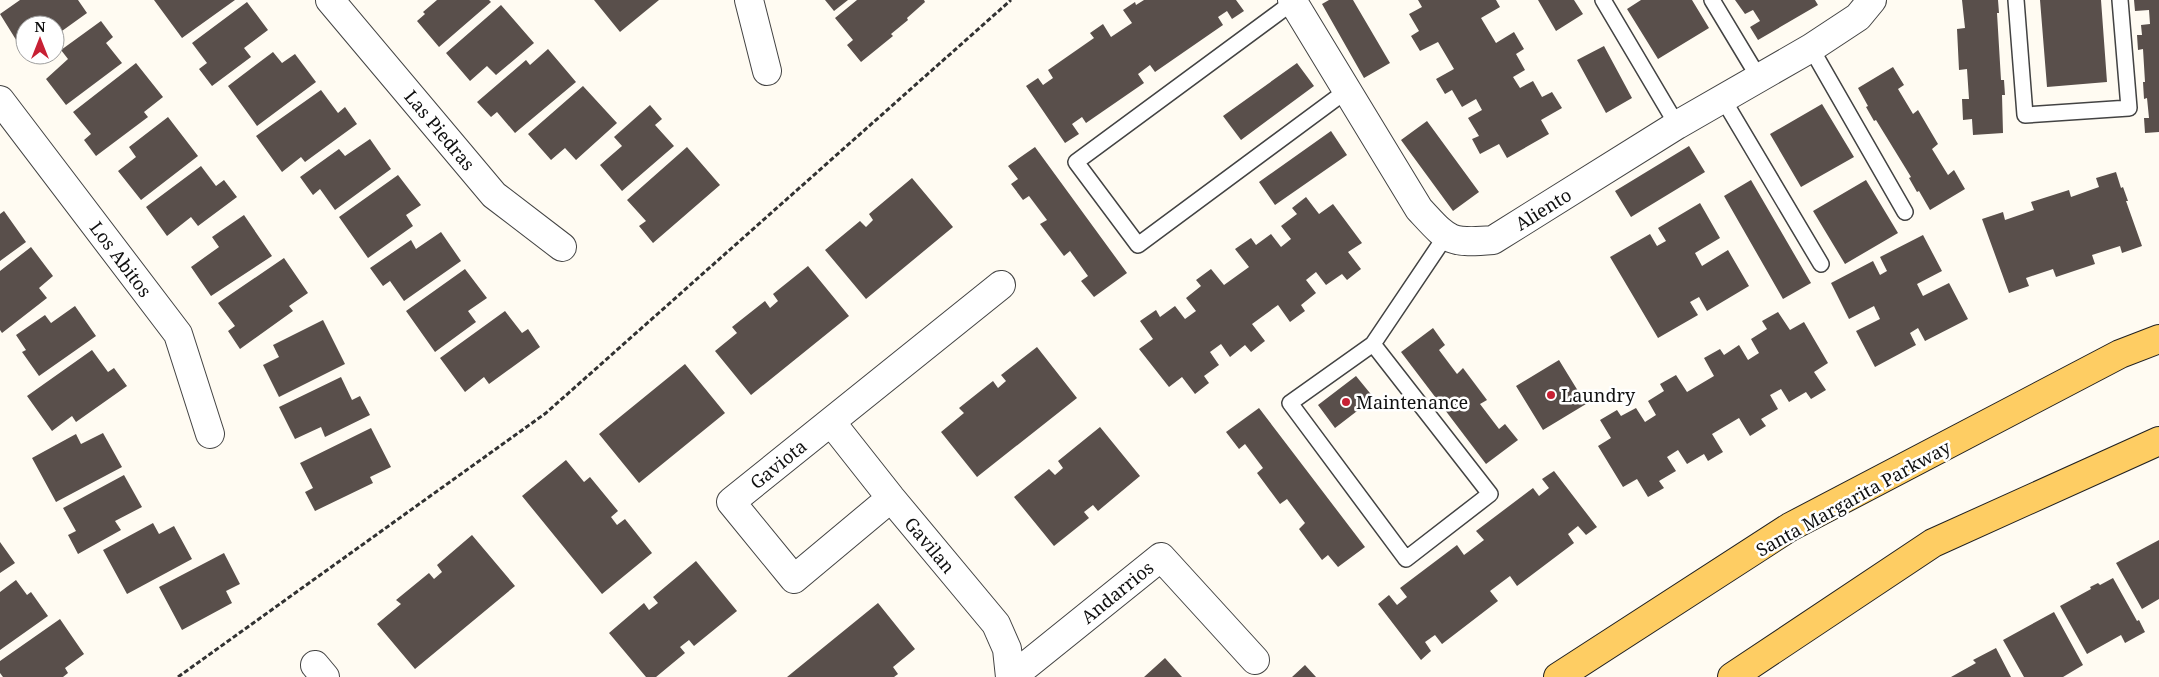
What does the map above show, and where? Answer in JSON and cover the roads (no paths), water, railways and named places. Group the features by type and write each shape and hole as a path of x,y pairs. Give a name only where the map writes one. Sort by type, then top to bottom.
{"main road":[{"name":"Santa Margarita Parkway","path":"1558,677 1790,527 2120,354 2159,339"},
{"path":"1732,677 1933,543 2159,441"}],"street":[{"name":"Las Piedras","path":"330,0 494,195 562,247"},
{"path":"749,0 767,71"},
{"name":"Aliento","path":"1445,237 1467,242 1493,240 1677,125 1811,48 1858,17 1872,0"},
{"path":"1293,1 1419,209 1445,237"},
{"name":"Los Abitos","path":"0,100 178,334 210,434"},
{"name":"Gaviota","path":"891,498 794,579 731,502 1000,285"},
{"name":"Gavilan","path":"831,422 891,498 996,624 1007,649 1011,677"},
{"name":"Andarrios","path":"1011,677 1161,557 1255,660"}],"lane":[{"path":"1603,0 1677,125"},
{"path":"1712,0 1759,78"},
{"path":"2016,0 2025,115 2129,108 2120,0"},
{"path":"1293,1 1076,162 1138,245 1346,91"},
{"path":"1811,48 1905,212"},
{"path":"1723,100 1821,264"},
{"path":"1373,344 1490,494 1406,560 1290,403 1373,344 1445,237"}],"place":[{"name":"Laundry","path":"1551,395"},
{"name":"Maintenance","path":"1346,402"}]}
